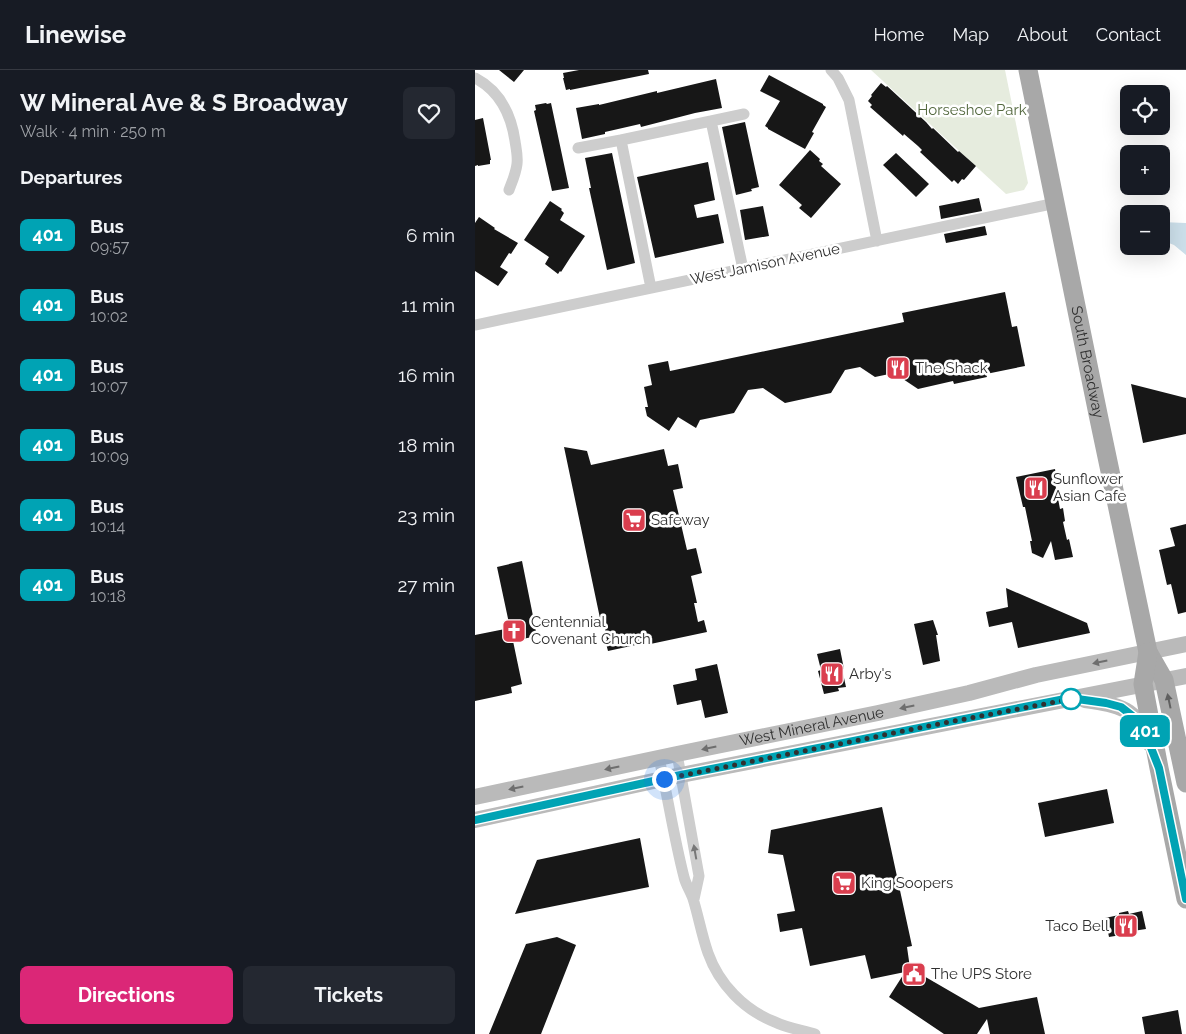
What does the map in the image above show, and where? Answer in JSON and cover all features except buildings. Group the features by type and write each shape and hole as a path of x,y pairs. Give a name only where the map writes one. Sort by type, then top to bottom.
{"main road":[{"name":"South Broadway","path":"1028,70 1148,652 1164,680 1186,783"},
{"name":"West Mineral Avenue","path":"475,797 969,694 1036,675 1186,644"},
{"name":"South Broadway","path":"1148,652 1143,684 1186,900"},
{"name":"West Mineral Avenue","path":"475,820 681,775 1186,676"},
{"path":"1070,698 1114,705 1131,714 1140,722 1159,768"}],"street":[{"path":"831,70 838,78 849,100 877,241"},
{"path":"475,78 490,88 505,106 510,117 517,154 517,165 509,190"},
{"path":"579,148 744,114"},
{"path":"711,121 743,269"},
{"path":"621,140 651,288"},
{"name":"West Jamison Avenue","path":"475,325 1055,203"},
{"path":"677,754 699,876 694,899"},
{"path":"659,758 684,880 694,899 708,954 715,969 727,987 746,1006 766,1018 787,1027 815,1034"}],"green space":[{"name":"Horseshoe Park","path":"871,70 1005,70 1028,183 1024,190 1006,194"}],"water":[{"path":"1170,222 1186,223 1186,255 1170,243"}],"bus line":[{"name":"401","path":"475,820 681,775 1070,698 1121,707 1140,722 1159,768 1186,899"}],"place":[{"name":"The Shack","path":"898,368"},
{"name":"Sunflower Asian Cafe","path":"1036,488"},
{"name":"Safeway","path":"634,520"},
{"name":"Centennial Covenant Church","path":"514,631"},
{"name":"Arby's","path":"832,674"},
{"name":"King Soopers","path":"844,883"},
{"name":"Taco Bell","path":"1126,926"},
{"name":"The UPS Store","path":"914,974"}],"route":[{"path":"664,779 1071,699"}]}
